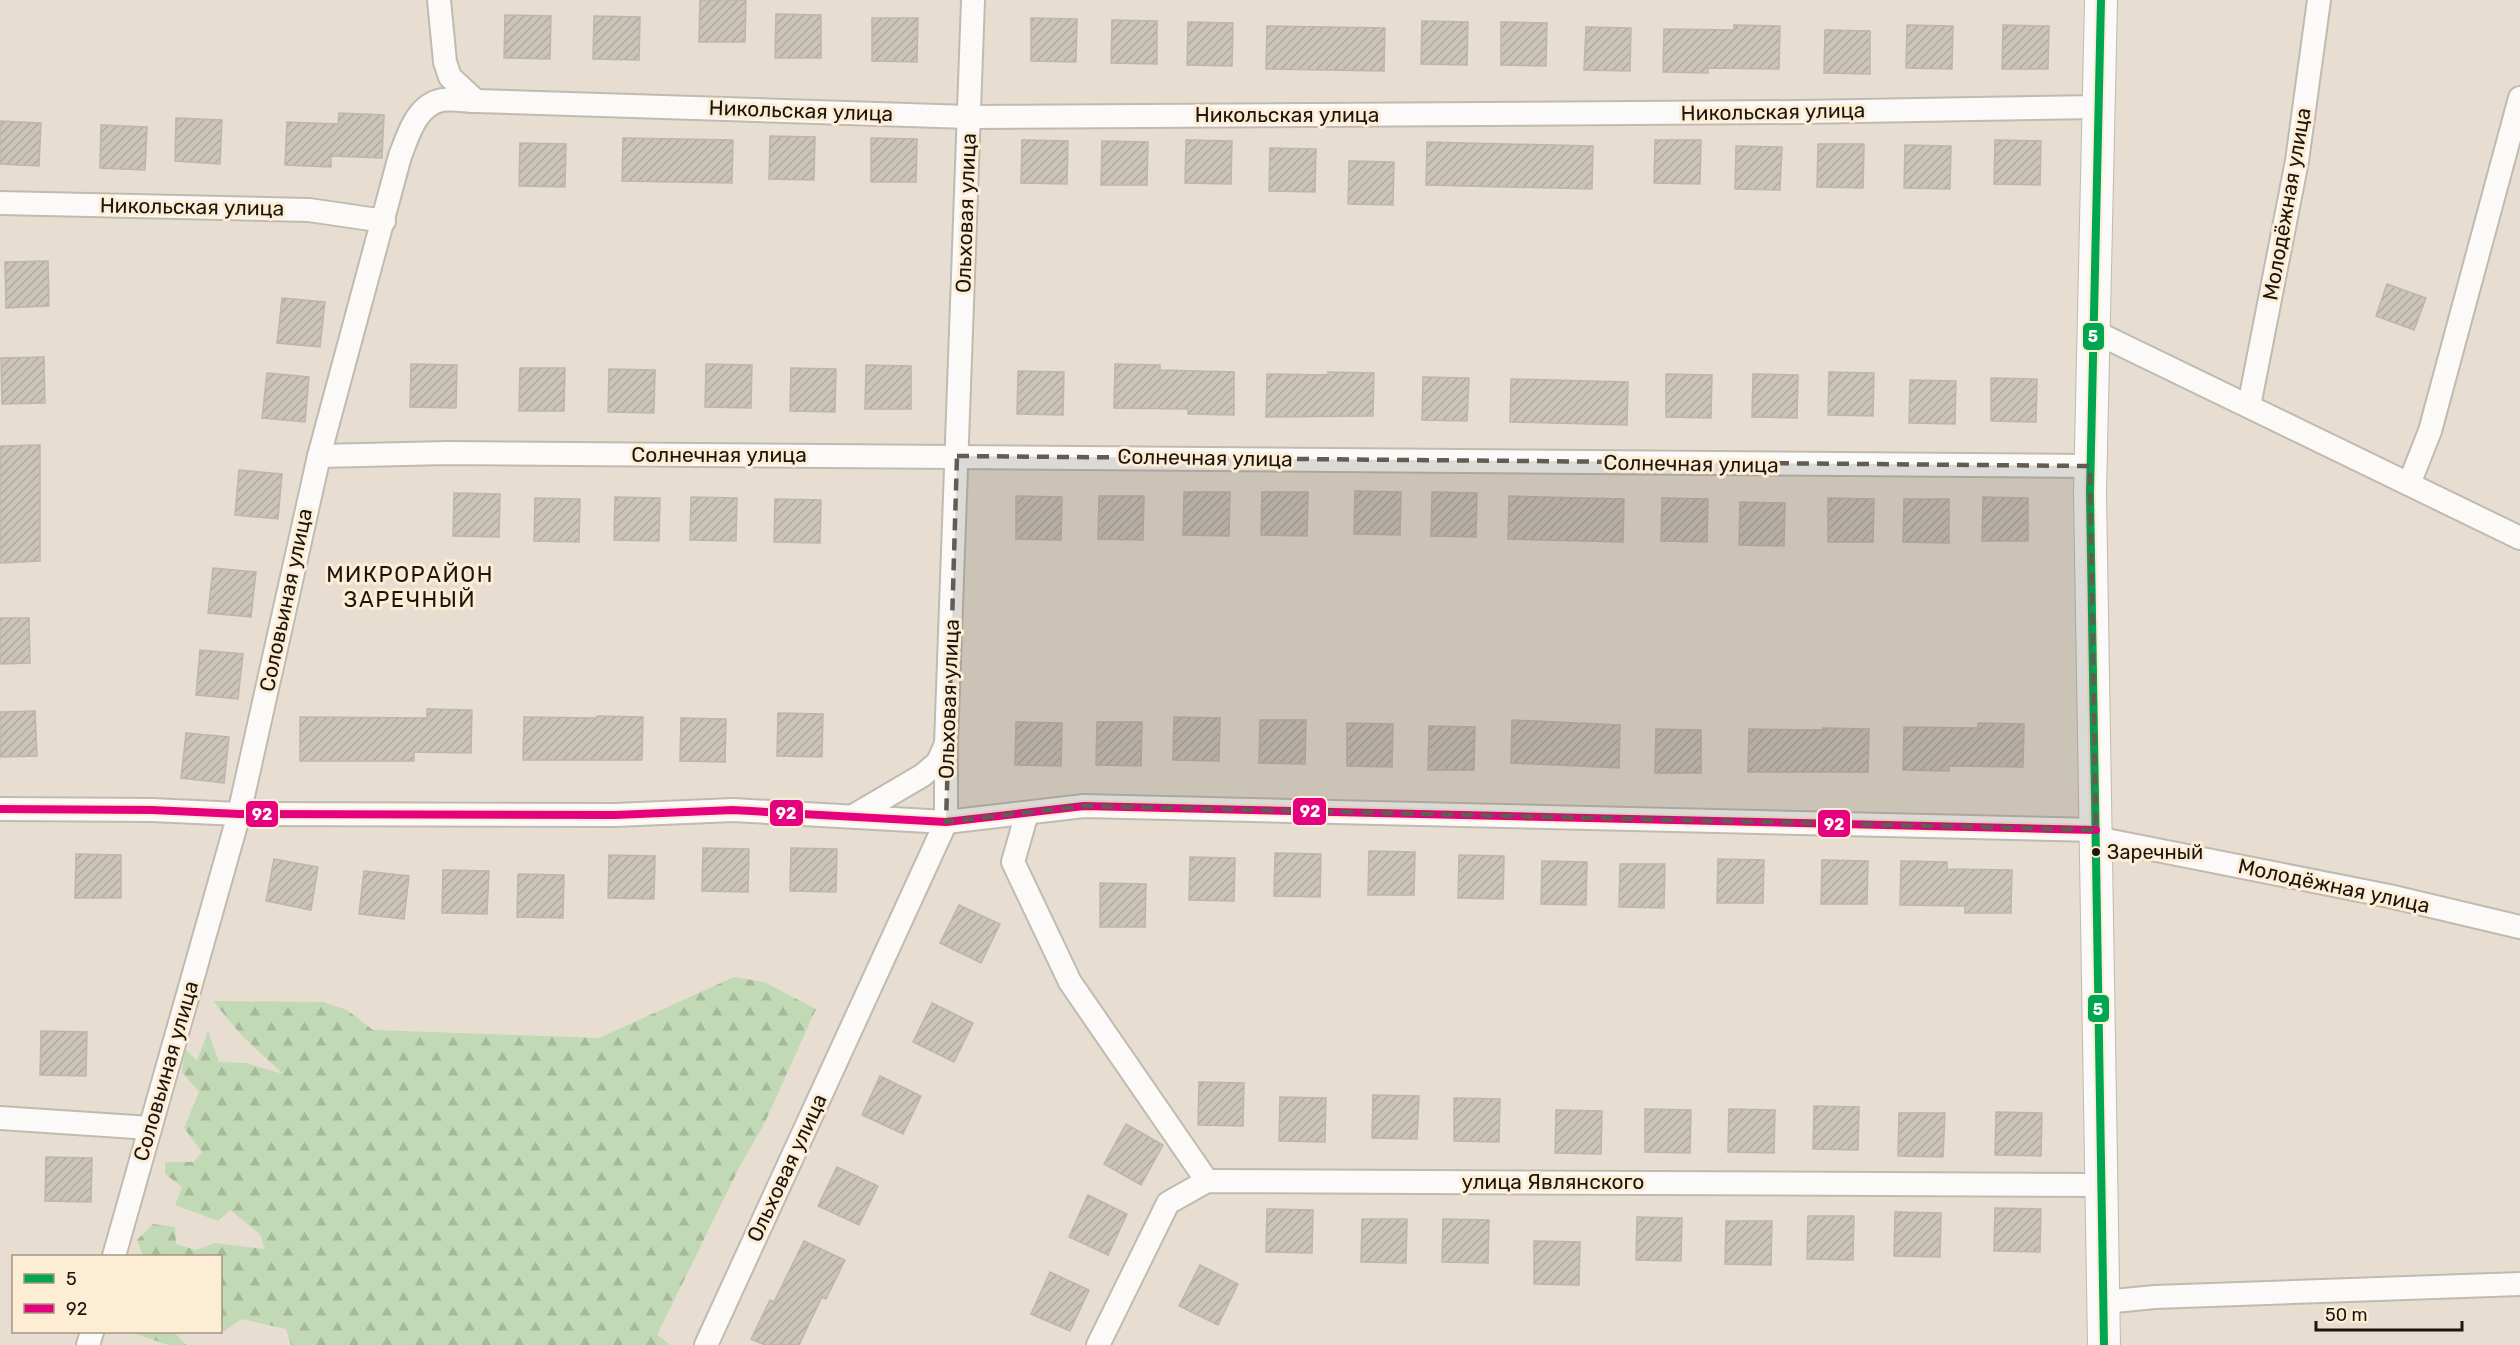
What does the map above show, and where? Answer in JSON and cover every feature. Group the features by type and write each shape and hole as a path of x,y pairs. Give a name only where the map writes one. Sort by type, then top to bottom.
{"street":[{"path":"439,0 445,62 450,77 476,101"},
{"name":"Ольховая улица","path":"706,1345 946,822 946,744 973,0"},
{"path":"2101,0 2090,466 2104,1345"},
{"name":"Молодёжная улица","path":"2249,406 2297,161 2319,0"},
{"path":"2409,484 2430,431 2520,98"},
{"name":"Соловьиная улица","path":"115,1255 239,814 319,456 400,156 414,122 427,108 441,100 476,101"},
{"name":"Никольская улица","path":"476,101 969,117 1787,112 2098,107"},
{"name":"Никольская улица","path":"0,203 309,210 384,221"},
{"path":"2093,331 2520,538"},
{"name":"Солнечная улица","path":"319,456 448,453 2090,466"},
{"path":"855,815 923,775 938,762 946,744"},
{"name":"Молодёжная улица","path":"0,809 152,810 239,814 615,815 733,810 855,815 946,822 1084,806 2096,834 2148,847 2389,896 2520,927"},
{"path":"1027,813 1013,862 1070,982 1207,1181"},
{"path":"0,1118 150,1128"},
{"name":"улица Являнского","path":"1098,1345 1168,1203 1207,1181 2102,1185"},
{"path":"2104,1302 2156,1297 2520,1284"}],"highlighted area":[{"path":"957,456 2090,466 2096,830 1084,806 946,822"}],"green space":[{"path":"734,977 764,982 816,1009 765,1122 740,1166 657,1335 671,1345 291,1345 286,1329 242,1319 224,1331 222,1330 222,1255 143,1255 137,1240 153,1224 175,1227 176,1244 196,1250 215,1243 265,1249 260,1234 230,1210 218,1221 175,1205 182,1187 165,1174 165,1162 194,1162 202,1152 184,1128 199,1092 182,1072 185,1049 197,1061 208,1031 219,1062 246,1063 283,1074 242,1036 213,1001 323,1002 347,1010 373,1030 599,1038"},
{"path":"134,1333 175,1333 186,1345 168,1345"}],"building":[{"path":"700,0 746,0 745,42 699,42"},
{"path":"776,14 821,15 821,58 775,58"},
{"path":"505,15 551,16 550,59 504,58"},
{"path":"594,16 640,17 639,60 593,59"},
{"path":"872,18 918,18 917,62 872,61"},
{"path":"1031,18 1077,19 1076,62 1031,61"},
{"path":"1112,20 1157,21 1157,64 1111,63"},
{"path":"1422,21 1468,22 1467,65 1421,64"},
{"path":"1188,22 1233,23 1232,66 1187,65"},
{"path":"1501,22 1547,23 1546,66 1501,65"},
{"path":"1734,25 1780,26 1779,69 1708,68 1708,73 1663,72 1664,29 1734,30"},
{"path":"1907,25 1953,26 1952,69 1906,68"},
{"path":"2003,25 2049,26 2048,69 2002,69"},
{"path":"1267,26 1385,28 1384,71 1266,69"},
{"path":"1586,27 1631,28 1630,71 1584,70"},
{"path":"1825,30 1870,31 1870,74 1824,73"},
{"path":"339,113 384,115 382,158 331,156 331,167 285,165 287,122 338,124"},
{"path":"176,118 222,120 220,164 175,161"},
{"path":"0,121 41,123 39,166 0,164"},
{"path":"101,125 147,127 145,170 100,168"},
{"path":"770,136 815,137 814,180 769,179"},
{"path":"623,138 733,140 732,183 622,181"},
{"path":"871,138 917,139 916,182 871,182"},
{"path":"1022,140 1068,141 1067,184 1021,183"},
{"path":"1186,140 1232,141 1231,184 1185,183"},
{"path":"1655,140 1701,140 1700,184 1654,183"},
{"path":"1995,140 2041,141 2040,185 1994,184"},
{"path":"1102,141 1148,142 1147,185 1101,185"},
{"path":"1427,142 1593,146 1592,189 1426,185"},
{"path":"520,143 566,144 565,187 519,186"},
{"path":"1818,144 1864,144 1863,188 1817,187"},
{"path":"1905,145 1951,146 1950,189 1904,188"},
{"path":"1736,146 1782,147 1780,190 1735,189"},
{"path":"1270,148 1316,149 1315,192 1269,191"},
{"path":"1349,161 1394,162 1393,205 1348,204"},
{"path":"48,261 49,306 6,308 5,262"},
{"path":"2387,284 2426,298 2414,330 2376,316"},
{"path":"282,298 325,302 320,347 277,343"},
{"path":"44,357 45,403 2,404 1,358"},
{"path":"411,364 457,365 456,408 410,407"},
{"path":"706,364 752,365 751,408 705,407"},
{"path":"1115,364 1160,365 1160,370 1234,372 1234,415 1188,414 1188,409 1114,408"},
{"path":"866,365 911,366 911,409 865,409"},
{"path":"520,368 565,368 564,411 519,411"},
{"path":"791,368 836,369 835,412 790,411"},
{"path":"609,369 655,370 654,413 608,412"},
{"path":"1018,371 1064,372 1063,415 1017,414"},
{"path":"1328,372 1374,373 1373,416 1266,417 1267,374 1328,375"},
{"path":"1829,372 1874,373 1873,416 1828,415"},
{"path":"267,373 309,377 305,422 262,418"},
{"path":"1666,374 1712,375 1711,418 1666,417"},
{"path":"1753,374 1798,375 1797,418 1752,417"},
{"path":"1423,377 1469,378 1467,421 1422,420"},
{"path":"1991,378 2037,379 2036,422 1991,421"},
{"path":"1511,379 1628,382 1627,425 1510,422"},
{"path":"1910,380 1956,381 1955,424 1909,423"},
{"path":"40,445 40,561 0,563 0,446"},
{"path":"239,470 282,474 278,519 235,515"},
{"path":"1355,491 1401,492 1400,535 1354,534"},
{"path":"1184,492 1230,492 1229,536 1183,535"},
{"path":"1262,492 1308,492 1307,536 1261,535"},
{"path":"1432,492 1477,493 1476,537 1431,536"},
{"path":"454,493 500,494 499,537 453,536"},
{"path":"1016,496 1062,497 1061,540 1016,539"},
{"path":"1099,496 1144,496 1143,540 1098,539"},
{"path":"1509,496 1624,499 1623,542 1508,539"},
{"path":"615,497 660,498 659,541 614,540"},
{"path":"691,497 737,498 736,541 690,540"},
{"path":"1983,497 2028,498 2028,541 1982,541"},
{"path":"535,498 580,499 579,542 534,541"},
{"path":"1662,498 1708,499 1707,542 1661,541"},
{"path":"1828,498 1874,499 1873,542 1828,542"},
{"path":"775,499 821,500 820,543 774,542"},
{"path":"1904,499 1949,499 1949,543 1903,542"},
{"path":"1740,502 1785,503 1784,546 1739,545"},
{"path":"213,568 256,572 251,617 208,613"},
{"path":"0,618 29,618 30,663 0,664"},
{"path":"200,650 243,654 238,699 196,695"},
{"path":"427,709 472,710 471,753 414,752 414,761 300,761 300,717 427,718"},
{"path":"35,711 37,756 0,757 0,712"},
{"path":"778,713 823,714 822,757 777,756"},
{"path":"597,716 643,717 642,760 523,760 524,717 597,718"},
{"path":"1174,717 1220,718 1219,761 1173,760"},
{"path":"681,718 726,719 725,762 680,761"},
{"path":"1260,720 1306,720 1305,764 1259,763"},
{"path":"1512,720 1620,725 1619,768 1511,763"},
{"path":"1016,722 1062,723 1061,766 1015,765"},
{"path":"1097,722 1142,722 1141,766 1096,765"},
{"path":"1347,723 1393,724 1392,767 1347,766"},
{"path":"1978,723 2024,724 2023,767 1949,766 1949,771 1903,770 1904,727 1978,728"},
{"path":"1429,726 1475,727 1474,770 1428,770"},
{"path":"1823,728 1869,729 1868,772 1748,772 1749,729 1823,730"},
{"path":"1656,729 1701,730 1701,773 1655,773"},
{"path":"186,733 229,737 224,783 181,778"},
{"path":"703,848 749,849 748,892 702,891"},
{"path":"791,848 837,849 836,892 790,891"},
{"path":"1369,851 1415,852 1414,895 1368,895"},
{"path":"1275,853 1321,854 1320,897 1274,896"},
{"path":"76,854 121,855 121,898 75,898"},
{"path":"609,855 655,856 654,899 608,898"},
{"path":"1459,855 1504,856 1503,899 1458,898"},
{"path":"1190,857 1235,858 1234,901 1189,900"},
{"path":"274,859 318,867 311,910 266,901"},
{"path":"1718,859 1764,860 1763,903 1717,903"},
{"path":"1822,860 1868,861 1867,904 1821,904"},
{"path":"1542,861 1587,862 1586,905 1541,904"},
{"path":"1901,861 1947,862 1947,869 2012,870 2011,913 1965,913 1965,906 1900,905"},
{"path":"1620,864 1665,864 1664,908 1619,907"},
{"path":"443,870 489,871 487,914 442,913"},
{"path":"364,871 409,876 404,919 359,914"},
{"path":"518,874 564,875 563,918 517,917"},
{"path":"1100,883 1146,884 1145,927 1100,927"},
{"path":"959,905 1000,924 981,963 940,943"},
{"path":"932,1003 973,1023 954,1062 913,1042"},
{"path":"41,1031 87,1032 86,1076 40,1075"},
{"path":"880,1076 921,1096 903,1134 862,1115"},
{"path":"1199,1082 1244,1083 1243,1126 1198,1125"},
{"path":"1373,1095 1419,1096 1417,1139 1372,1138"},
{"path":"1280,1097 1326,1098 1325,1142 1279,1141"},
{"path":"1454,1098 1500,1099 1499,1142 1454,1141"},
{"path":"1814,1106 1859,1107 1858,1150 1813,1149"},
{"path":"1645,1109 1691,1110 1690,1153 1645,1152"},
{"path":"1729,1109 1775,1110 1774,1153 1728,1152"},
{"path":"1556,1110 1602,1111 1601,1154 1555,1153"},
{"path":"1996,1112 2042,1113 2041,1156 1995,1155"},
{"path":"1899,1113 1945,1113 1943,1157 1898,1156"},
{"path":"1126,1124 1163,1145 1141,1185 1104,1164"},
{"path":"46,1157 92,1158 91,1202 45,1201"},
{"path":"837,1167 878,1186 859,1225 818,1206"},
{"path":"1088,1195 1127,1214 1108,1255 1069,1237"},
{"path":"1995,1208 2041,1209 2040,1252 1994,1251"},
{"path":"1267,1209 1313,1210 1312,1253 1266,1252"},
{"path":"1895,1212 1941,1213 1940,1257 1894,1256"},
{"path":"1808,1216 1854,1216 1853,1260 1807,1259"},
{"path":"1637,1217 1682,1218 1681,1261 1636,1260"},
{"path":"1362,1219 1407,1219 1406,1263 1361,1262"},
{"path":"1443,1219 1489,1220 1488,1263 1442,1262"},
{"path":"1726,1221 1772,1221 1771,1265 1725,1264"},
{"path":"804,1241 845,1260 826,1299 822,1297 799,1345 765,1345 751,1339 770,1300 774,1302"},
{"path":"1534,1241 1580,1242 1579,1285 1534,1284"},
{"path":"1200,1265 1238,1284 1218,1325 1179,1306"},
{"path":"1050,1272 1089,1290 1070,1331 1031,1314"}],"transit line":[{"name":"5","path":"2101,0 2090,493 2104,1345"},
{"name":"92","path":"0,809 152,810 239,814 615,815 733,810 946,822 1084,806 2096,830"}],"place":[{"name":"Заречный","path":"2096,852"}],"district":[{"name":"МИКРОРАЙОН ЗАРЕЧНЫЙ","path":"410,586"}]}
